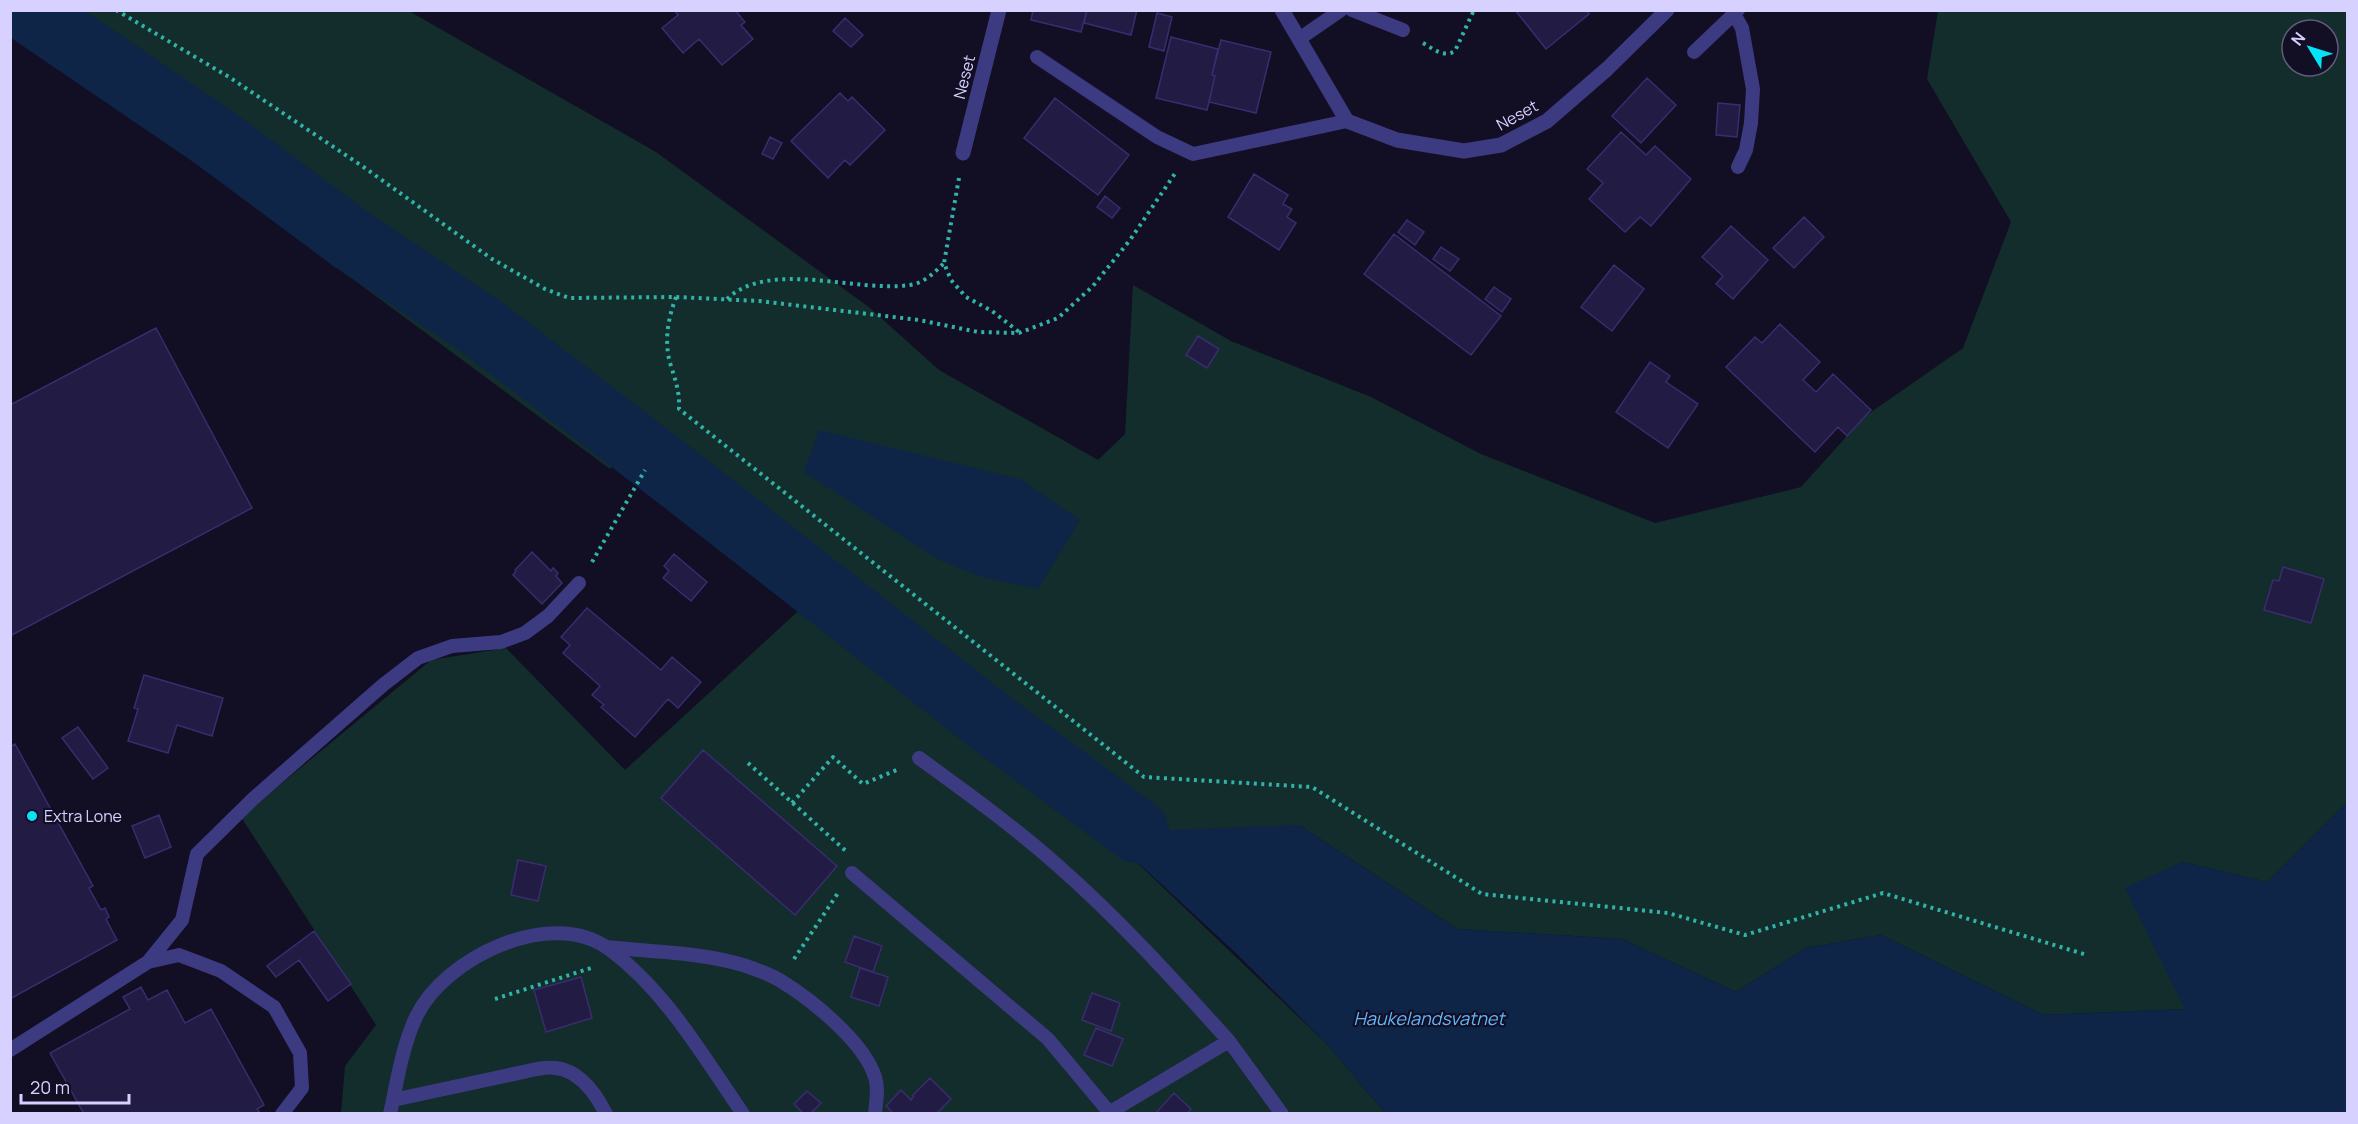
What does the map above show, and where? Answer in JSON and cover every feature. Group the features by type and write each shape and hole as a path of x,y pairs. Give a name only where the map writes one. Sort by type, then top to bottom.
{"street":[{"name":"Neset","path":"963,153 999,10"},
{"path":"1282,10 1347,121"},
{"name":"Neset","path":"1347,121 1397,140 1464,151 1501,145 1547,120 1607,69 1667,10"}],"lane":[{"path":"1299,39 1341,10"},
{"path":"1352,10 1403,30"},
{"path":"1694,52 1736,12 1742,28 1753,89 1751,123 1746,150 1738,167"},
{"path":"1037,57 1157,137 1193,153 1347,121"},
{"path":"10,1050 148,962 182,920 197,854 254,798 383,685 418,658 452,646 501,642 525,633 548,616 579,583"},
{"path":"919,758 994,813 1057,865 1148,951 1229,1041 1282,1113"},
{"path":"852,873 1048,1039 1108,1113 1229,1041"},
{"path":"606,1113 590,1089 579,1078 558,1068 537,1069 391,1107 405,1048 416,1016 432,993 449,975 476,956 514,941 550,932 581,934 607,947 621,959 660,997 743,1113"},
{"path":"607,947 694,956 732,963 780,980 828,1017 854,1041 867,1058 875,1078 877,1093 875,1113"},
{"path":"148,962 179,955 221,971 274,1007 300,1053 302,1088 282,1113"}],"path":[{"path":"116,10 229,77 364,168 492,259 544,289 569,298 676,297 759,301 919,320 978,332 1019,333 1058,318 1093,286 1130,240 1171,177 1193,153"},
{"path":"1403,30 1442,54 1450,54 1455,51 1474,10"},
{"path":"963,153 944,263 951,280 966,297 992,311 1019,333"},
{"path":"727,299 736,291 757,282 795,279 911,285 931,277 944,263"},
{"path":"676,297 668,317 666,338 669,360 680,395 679,409 1144,777 1312,787 1482,894 1668,913 1745,935 1883,893 2087,955"},
{"path":"579,583 645,470"},
{"path":"792,803 833,757 863,784 884,777 919,758"},
{"path":"748,763 849,854 853,863 852,873 780,980"},
{"path":"495,999 621,959"}],"green space":[{"path":"11,10 409,11 656,152 870,308 939,370 1098,460 1125,434 1133,285 1231,341 1371,397 1481,454 1655,523 1801,487 1864,417 1963,348 2011,222 1927,79 1938,11 2347,11 2347,802 2267,882 2182,862 2185,1009 2043,1015 1881,935 1806,948 1736,992 1622,939 1457,929 1299,825 1121,847 1328,1045 1385,1113 341,1113 345,1066 376,1025 241,817 431,660 506,648 625,770 808,602 1119,844 1094,807 812,551 644,434 610,469 350,277 235,179 72,74 11,28"}],"water":[{"path":"819,430 1020,479 1080,520 1038,589 985,578 939,560 804,472"},
{"name":"Haukelandsvatnet","path":"2347,802 2347,1114 1385,1113 1328,1045 1239,956 1121,847 1137,831 1299,825 1457,929 1622,939 1736,992 1806,948 1881,935 2043,1015 2185,1009 2125,888 2182,862 2267,882"}],"building":[{"path":"674,10 735,10 745,22 741,25 753,39 722,65 699,39 683,53 662,28 678,15"},
{"path":"1033,10 1087,10 1081,32 1031,20"},
{"path":"1087,10 1137,10 1131,35 1084,23"},
{"path":"1515,10 1587,10 1589,14 1546,49"},
{"path":"1157,13 1172,17 1164,51 1149,47"},
{"path":"845,18 863,35 851,47 833,31"},
{"path":"1171,37 1218,49 1212,75 1215,76 1207,110 1156,98"},
{"path":"1221,40 1271,52 1256,113 1209,102 1215,76 1212,75"},
{"path":"1647,78 1676,105 1641,143 1612,116"},
{"path":"840,93 848,101 852,97 885,130 850,165 845,160 828,178 791,141"},
{"path":"1055,98 1129,155 1098,195 1024,138"},
{"path":"1718,103 1740,105 1737,137 1716,135"},
{"path":"1621,132 1646,155 1655,146 1691,179 1651,226 1640,217 1625,232 1589,199 1603,183 1587,169"},
{"path":"770,137 782,143 773,159 762,154"},
{"path":"1254,174 1288,195 1283,204 1292,209 1287,217 1296,223 1279,250 1228,217"},
{"path":"1105,196 1120,208 1112,218 1097,207"},
{"path":"1804,217 1824,237 1794,268 1773,248"},
{"path":"1407,220 1424,232 1415,245 1398,232"},
{"path":"1731,226 1768,260 1733,299 1716,284 1723,276 1702,257"},
{"path":"1394,234 1501,316 1471,355 1364,274"},
{"path":"1441,247 1459,259 1450,271 1433,259"},
{"path":"1614,265 1644,289 1612,331 1581,307"},
{"path":"1494,287 1511,299 1502,312 1485,299"},
{"path":"1780,324 1820,362 1803,380 1816,392 1833,374 1871,410 1847,436 1838,427 1815,452 1726,367 1755,337 1762,343"},
{"path":"156,328 252,508 10,636 10,405"},
{"path":"1198,336 1219,349 1207,368 1186,355"},
{"path":"1650,362 1670,376 1666,382 1698,404 1668,448 1616,412"},
{"path":"532,552 551,571 553,568 558,573 556,576 562,583 542,604 513,575"},
{"path":"674,554 707,582 691,601 663,578 669,571 664,566"},
{"path":"2283,567 2324,579 2311,623 2264,610 2273,580 2279,581"},
{"path":"587,608 661,670 672,657 701,682 678,708 668,699 635,737 601,707 604,705 592,695 600,686 563,653 570,645 561,637"},
{"path":"144,675 223,698 212,736 177,725 168,753 128,741 138,709 134,708"},
{"path":"78,727 108,768 93,779 62,738"},
{"name":"Extra Lone","path":"15,744 93,886 89,888 101,910 105,908 109,917 106,919 117,940 10,999 10,747"},
{"path":"703,750 837,866 795,915 661,798"},
{"path":"159,815 171,847 145,858 132,826"},
{"path":"518,860 546,866 538,901 511,895"},
{"path":"314,931 351,984 328,1001 299,960 276,977 267,966"},
{"path":"854,936 882,946 873,972 845,962"},
{"path":"860,968 888,977 879,1006 851,997"},
{"path":"581,977 592,1018 546,1032 534,990"},
{"path":"141,987 148,1000 167,990 185,1023 211,1009 264,1105 257,1109 260,1113 84,1114 50,1053 130,1009 123,997"},
{"path":"1092,993 1120,1003 1111,1031 1082,1020"},
{"path":"1096,1028 1123,1039 1112,1066 1084,1055"},
{"path":"930,1078 951,1099 936,1114 894,1114 886,1106 901,1090 911,1100"},
{"path":"807,1091 821,1103 810,1114 804,1114 794,1104"},
{"path":"1174,1093 1191,1109 1187,1114 1155,1114"}],"waterway":[{"path":"27,10 212,136 352,240 483,328 989,721 1137,831"}],"place":[{"name":"Extra Lone","path":"32,816"}]}
